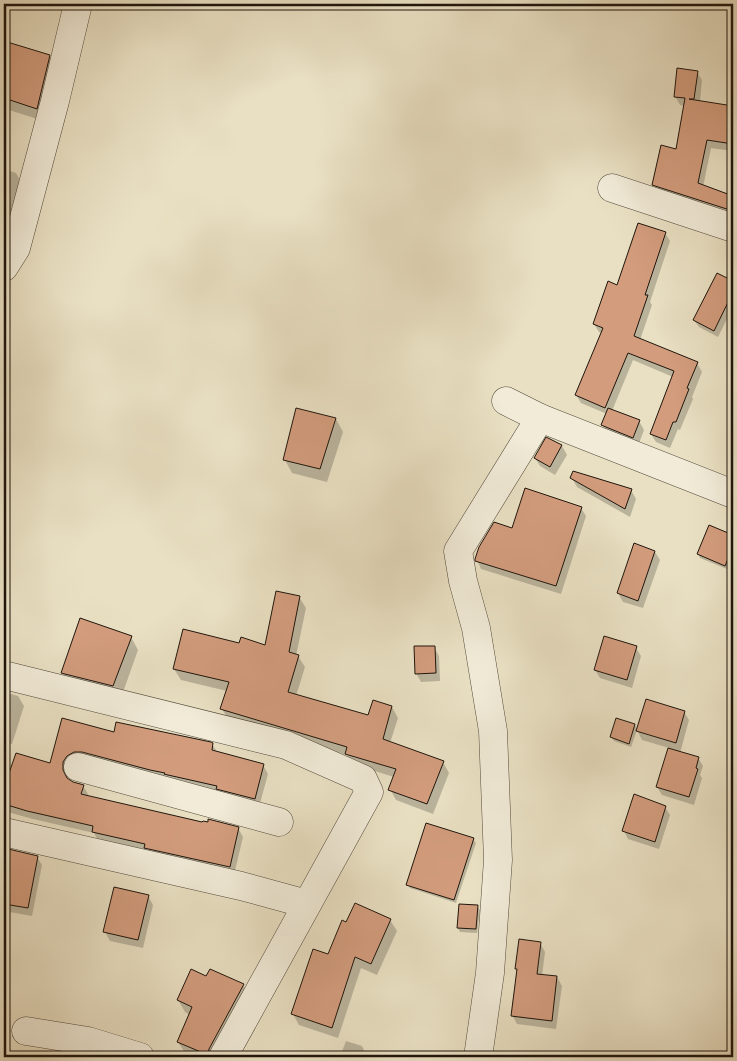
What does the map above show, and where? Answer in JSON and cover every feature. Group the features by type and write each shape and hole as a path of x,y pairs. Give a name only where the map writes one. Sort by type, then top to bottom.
{"street":[{"path":"4,267 16,248 55,101 78,4"},
{"path":"612,188 733,228"},
{"path":"506,401 540,418 733,494"},
{"path":"478,1057 490,973 498,860 493,731 476,628 463,581 458,551 540,418"},
{"path":"4,674 286,745 363,779 369,792 223,1057"},
{"path":"78,768 279,822"},
{"path":"4,832 241,886 308,904"},
{"path":"26,1031 88,1041 140,1057"}],"building":[{"path":"4,41 50,55 37,109 4,98"},
{"path":"677,68 698,71 694,99 689,99 733,106 733,144 707,140 698,183 733,196 733,211 652,185 661,145 676,149 685,98 674,97"},
{"path":"638,223 666,232 645,295 648,295 634,336 698,362 676,422 673,422 666,440 650,434 674,371 628,353 605,408 575,395 603,328 593,324 608,281 617,285"},
{"path":"717,273 733,281 733,292 714,331 693,320"},
{"path":"296,408 336,418 320,469 283,460"},
{"path":"608,408 640,420 633,438 601,425"},
{"path":"546,437 562,445 550,467 534,458"},
{"path":"573,471 632,489 625,509 570,478"},
{"path":"525,488 582,507 556,586 475,561 479,547 494,522 512,528"},
{"path":"709,525 733,535 733,547 725,566 697,554"},
{"path":"634,543 655,551 638,601 617,593"},
{"path":"276,591 300,596 289,652 299,655 288,692 368,715 373,700 392,706 383,739 444,761 427,804 388,790 396,769 345,754 347,747 220,709 229,682 173,669 183,629 239,643 241,637 265,645"},
{"path":"80,618 132,636 113,686 61,673"},
{"path":"604,636 637,646 627,680 594,670"},
{"path":"414,646 435,646 436,673 415,674"},
{"path":"646,699 685,711 676,743 636,731"},
{"path":"62,718 114,732 116,722 211,742 213,743 212,750 264,764 255,799 216,789 217,786 82,752 74,752 67,756 63,762 63,770 67,778 84,785 81,794 202,822 208,822 208,819 239,827 230,867 144,848 145,844 92,832 93,826 4,804 4,775 8,776 16,753 50,763"},
{"path":"616,718 635,724 629,744 610,737"},
{"path":"668,748 699,757 696,768 698,769 689,797 656,787"},
{"path":"634,794 666,806 655,842 622,831"},
{"path":"426,823 474,838 454,900 406,885"},
{"path":"4,848 38,856 28,908 4,904"},
{"path":"114,887 149,895 138,940 103,932"},
{"path":"355,903 391,919 371,964 355,957 332,1028 291,1014 313,949 328,954 342,920 346,922"},
{"path":"459,904 478,905 476,929 457,928"},
{"path":"519,939 541,942 537,974 557,976 552,1021 511,1016"},
{"path":"191,969 206,976 210,969 244,984 209,1049 208,1055 177,1042 192,1007 177,1000"}]}
